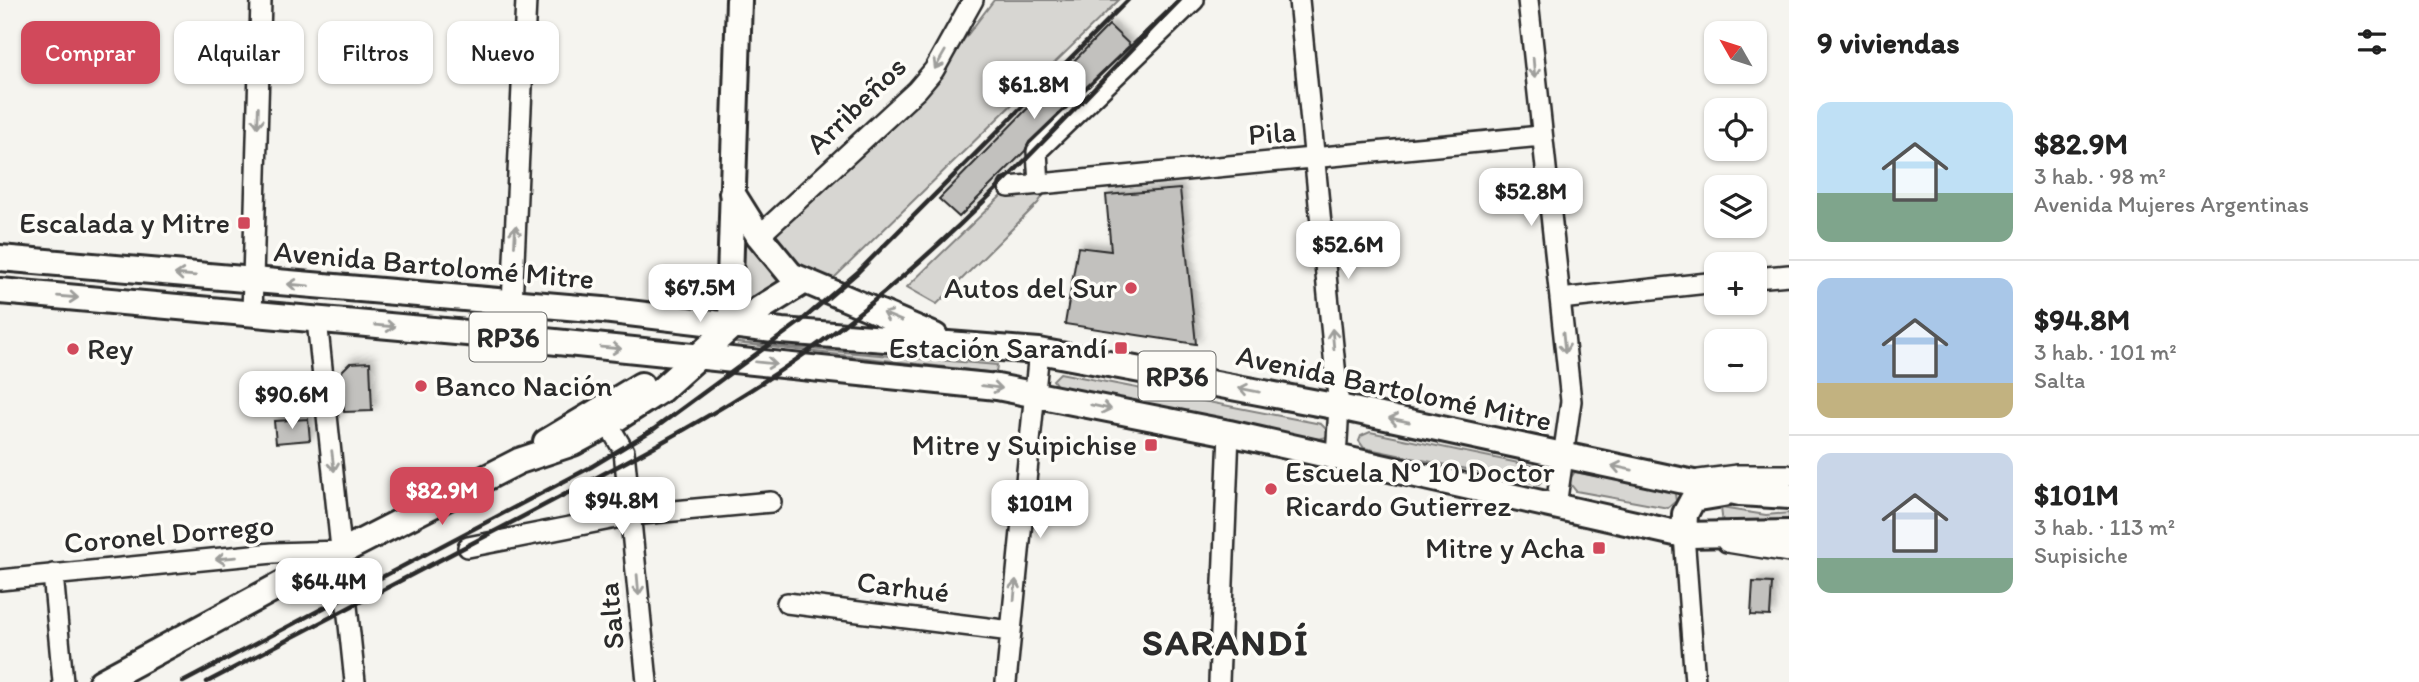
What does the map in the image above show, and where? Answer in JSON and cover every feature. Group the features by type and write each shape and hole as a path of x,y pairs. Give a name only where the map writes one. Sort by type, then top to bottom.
{"main road":[{"path":"732,326 732,193 739,0"},
{"path":"732,193 758,236 791,275 954,344"},
{"name":"Avenida Bartolomé Mitre","path":"0,258 603,310 732,326 1039,351 1339,407 1740,493 1789,496"},
{"path":"519,461 573,443 608,424 661,390 732,326 803,282"},
{"name":"RP36","path":"0,290 698,356 1034,394 1228,433 1684,535 1789,533"},
{"path":"101,682 343,551 519,461 596,410 698,356"},
{"path":"1684,535 1685,514 1693,499 1707,495 1740,493"}],"street":[{"path":"252,314 261,0"},
{"path":"512,304 526,0"},
{"name":"Arribeños","path":"758,236 917,90 934,71 973,0"},
{"path":"1039,185 1037,151 1194,0"},
{"path":"1299,0 1317,159 1339,407 1336,457"},
{"path":"1528,0 1571,401 1556,506"},
{"name":"Pila","path":"1009,187 1541,136"},
{"path":"1767,277 1789,275"},
{"path":"1560,299 1704,283"},
{"path":"317,320 355,682"},
{"path":"1006,682 1039,351"},
{"name":"Salta","path":"608,424 624,451 647,682"},
{"path":"1219,682 1228,433"},
{"name":"Avenida Bartolomé Mitre","path":"1689,481 1738,475 1789,475"},
{"path":"468,547 631,515 771,502"},
{"path":"1695,682 1684,535 1789,552"},
{"name":"Coronel Dorrego","path":"0,580 273,554 343,551"},
{"path":"53,574 63,682"},
{"name":"Carhué","path":"787,603 1011,631"}],"shaded area":[{"path":"994,0 1119,0 832,280 826,280 774,247 772,238 909,112"},
{"path":"1047,190 1038,203 937,304 907,287 1003,194"},
{"path":"741,228 787,281 750,307 741,286"},
{"path":"727,342 997,365 996,373"},
{"path":"1060,373 1321,424 1329,432 1327,437 1318,439 1059,388 1053,380"},
{"path":"1370,432 1538,467 1545,477 1539,484 1364,448 1359,441 1361,436"},
{"path":"1575,472 1670,490 1675,494 1676,501 1668,508 1576,491 1568,481"},
{"path":"1721,508 1766,515 1789,513 1789,528 1724,532"}],"building":[{"path":"1109,25 1130,45 1029,142 1025,151 959,217 939,199"},
{"name":"Autos del Sur","path":"1180,189 1196,344 1065,324 1078,247 1111,251 1106,195"},
{"path":"370,362 372,411 344,412 342,371 350,363"},
{"path":"308,419 310,440 276,443 274,421"},
{"path":"1753,582 1772,583 1770,616 1751,615"}],"railway":[{"path":"183,682 591,467 654,429 800,322 858,272 1128,0"},
{"path":"207,682 630,460 701,420 803,355 905,275 953,231 1180,0"}],"place":[{"name":"Escalada y Mitre","path":"244,223"},
{"name":"Autos del Sur","path":"1131,288"},
{"name":"Estación Sarandí","path":"1121,348"},
{"name":"Rey","path":"73,349"},
{"name":"Banco Nación","path":"421,386"},
{"name":"Mitre y Suipichise","path":"1151,445"},
{"name":"Escuela Nº 10 Doctor Ricardo Gutierrez","path":"1271,489"},
{"name":"Mitre y Acha","path":"1599,548"}],"district":[{"name":"SARANDÍ","path":"1226,642"}]}
